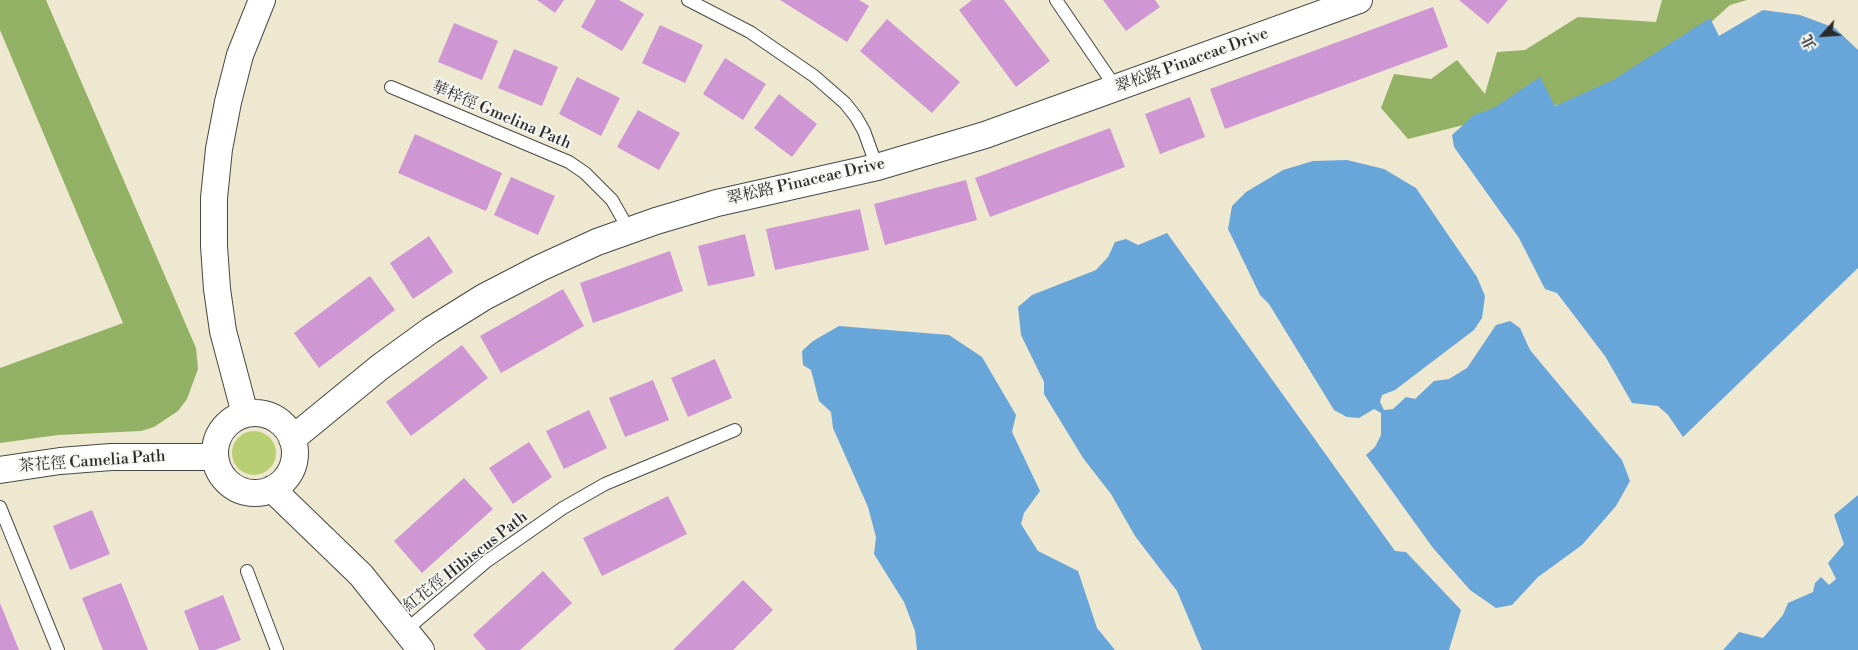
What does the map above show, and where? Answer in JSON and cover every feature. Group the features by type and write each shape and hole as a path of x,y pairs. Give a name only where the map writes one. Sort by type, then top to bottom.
{"street":[{"path":"246,414 233,373 218,297 214,246 214,198 219,149 228,102 240,55 262,0"},
{"name":"翠松路 Pinaceae Drive","path":"292,439 380,367 438,325 484,297 540,268 630,230 717,203 877,167 985,135 1116,88 1315,7 1360,0"},
{"path":"260,413 274,417 285,427 292,439 295,454 292,468 284,480 272,489 257,493 242,491 229,483 219,471 215,457 216,442 222,430 232,419 246,414 260,413"},
{"name":"茶花徑 Camelia Path","path":"0,470 60,461 111,457 215,457"},
{"path":"272,489 362,575 414,640"}],"lane":[{"path":"688,0 720,15 780,50 845,103 856,117 868,140 877,167"},
{"path":"1056,0 1116,88"},
{"name":"華梓徑 Gmelina Path","path":"391,87 569,162 585,173 612,200 630,230"},
{"name":"紅花徑 Hibiscus Path","path":"414,640 487,561 563,508 605,484 735,430"},
{"path":"0,507 58,650"},
{"path":"246,570 277,650"}],"green space":[{"path":"0,0 46,0 196,348 198,369 187,399 178,411 154,427 141,431 58,435 0,443 0,368 123,323 0,30"},
{"path":"1662,0 1747,0 1730,5 1655,73 1611,97 1523,110 1408,139 1381,108 1394,74 1431,79 1457,60 1485,94 1497,52 1525,50 1578,17 1656,22"},
{"path":"250,431 258,431 270,437 276,453 270,469 258,475 250,475 238,469 232,457 232,449 238,437"}],"water":[{"path":"1763,10 1800,15 1835,28 1858,50 1858,268 1683,437 1668,415 1658,406 1632,403 1605,356 1557,293 1545,289 1519,238 1454,147 1452,135 1474,115 1494,108 1540,77 1555,106 1613,80 1710,18 1719,36"},
{"path":"1347,160 1384,169 1416,188 1477,277 1485,296 1482,318 1474,330 1395,390 1382,395 1380,402 1384,410 1393,409 1406,397 1415,399 1434,381 1449,379 1467,368 1496,325 1510,321 1520,328 1530,350 1622,460 1630,481 1616,506 1582,545 1538,577 1512,605 1496,608 1470,590 1433,548 1366,455 1375,447 1381,435 1381,413 1374,409 1359,418 1347,417 1334,410 1269,304 1260,295 1228,229 1232,206 1246,192 1283,170 1313,161"},
{"path":"1167,233 1395,551 1406,552 1461,610 1449,650 1202,650 1177,591 1135,536 1111,494 1083,458 1044,394 1044,382 1021,335 1018,307 1032,295 1096,270 1108,257 1115,242 1126,239 1138,245"},
{"path":"839,326 949,335 982,357 1016,415 1012,432 1040,491 1024,513 1021,524 1038,551 1078,571 1097,628 1115,650 917,650 915,631 904,602 874,554 876,537 868,507 833,428 831,412 819,401 811,370 803,365 802,351 813,341"},
{"path":"1858,495 1858,650 1723,650 1739,632 1763,638 1783,615 1788,603 1813,592 1815,583 1821,577 1829,585 1836,579 1828,563 1844,544 1834,515"}],"building":[{"path":"537,0 564,0 555,13"},
{"path":"596,0 619,0 644,14 622,51 581,27"},
{"path":"780,0 859,0 869,6 847,42"},
{"path":"972,0 1004,0 1050,61 1016,87 959,10"},
{"path":"1103,0 1155,0 1160,7 1126,31"},
{"path":"1459,0 1508,0 1488,24"},
{"path":"1433,7 1448,47 1225,129 1210,89"},
{"path":"887,19 960,82 932,113 860,51"},
{"path":"454,23 498,41 482,80 438,62"},
{"path":"660,25 703,45 685,83 642,63"},
{"path":"514,49 558,67 542,106 498,88"},
{"path":"725,58 766,84 743,120 703,94"},
{"path":"577,77 620,98 601,136 559,114"},
{"path":"779,94 817,124 792,157 754,128"},
{"path":"1190,97 1205,137 1160,154 1145,114"},
{"path":"638,110 680,133 659,170 617,147"},
{"path":"1110,128 1125,167 990,217 975,178"},
{"path":"415,134 502,173 486,211 398,173"},
{"path":"511,177 555,196 538,235 494,215"},
{"path":"966,180 977,220 885,245 874,204"},
{"path":"860,209 869,250 775,270 766,229"},
{"path":"745,234 755,276 708,286 698,246"},
{"path":"429,236 453,272 413,299 390,263"},
{"path":"670,251 683,291 593,323 580,283"},
{"path":"370,276 395,310 319,368 294,333"},
{"path":"563,289 584,326 501,373 480,336"},
{"path":"462,345 488,378 411,436 386,402"},
{"path":"715,359 732,398 688,417 671,378"},
{"path":"653,380 669,420 625,437 609,398"},
{"path":"589,410 607,448 564,469 546,431"},
{"path":"529,442 552,477 513,504 489,468"},
{"path":"464,478 493,509 422,573 394,541"},
{"path":"668,496 687,534 602,576 583,538"},
{"path":"92,510 110,554 70,570 53,526"},
{"path":"543,571 572,603 520,650 486,650 473,635"},
{"path":"743,580 773,610 733,650 673,650"},
{"path":"121,583 148,650 103,650 100,643 82,598"},
{"path":"223,595 241,640 215,650 199,650 184,611"},
{"path":"0,603 19,650 0,650"}]}
